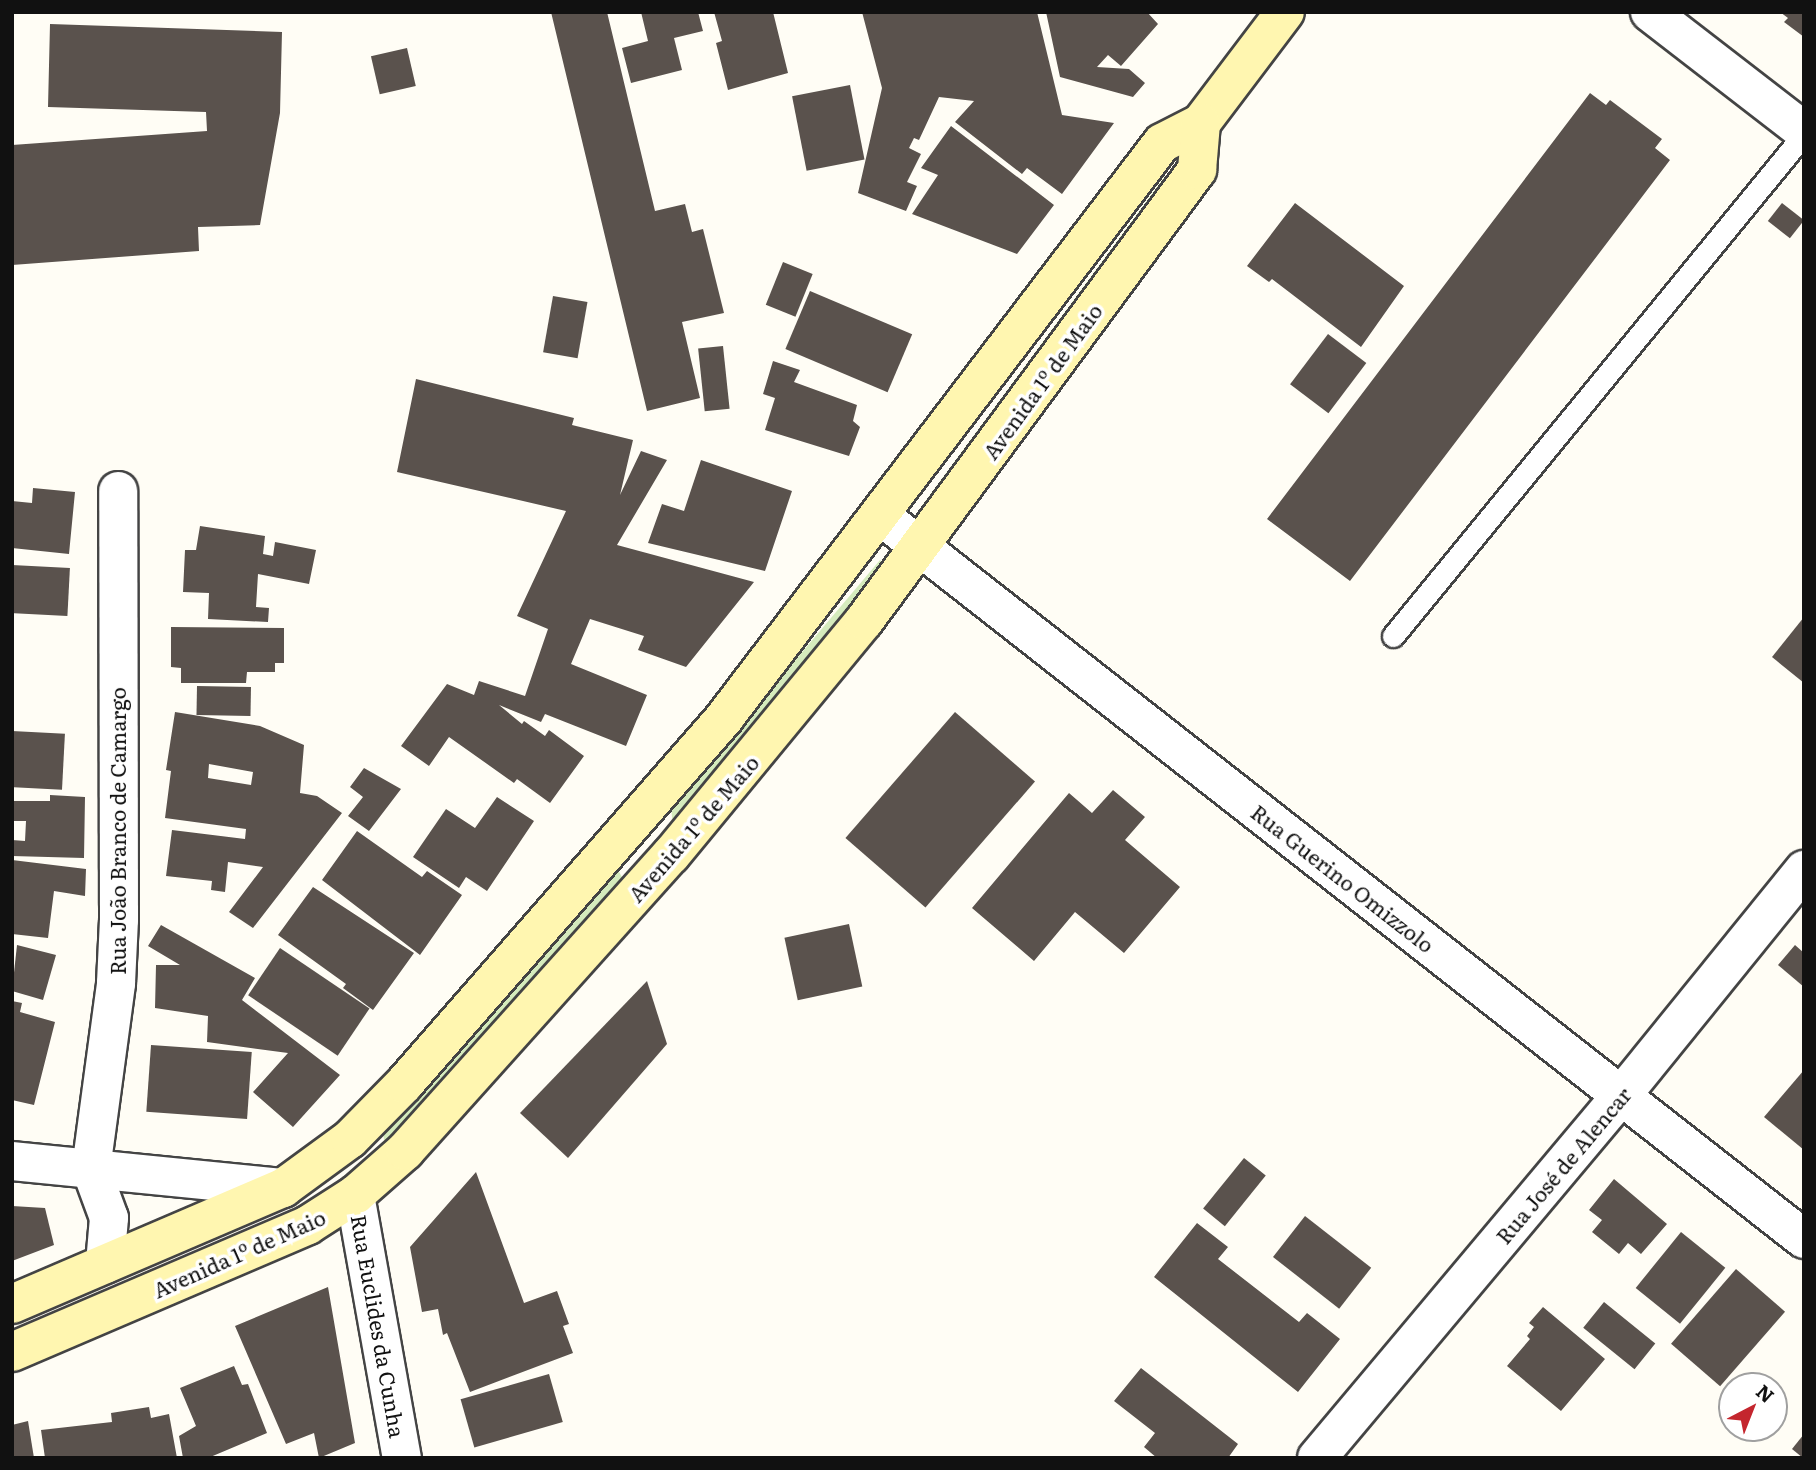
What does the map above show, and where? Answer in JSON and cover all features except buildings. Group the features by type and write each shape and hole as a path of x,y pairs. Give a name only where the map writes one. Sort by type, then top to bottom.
{"main road":[{"name":"Avenida 1º de Maio","path":"12,1304 283,1188 321,1164 395,1093 636,821 758,677 882,517 1162,143 1201,122 1277,15"},
{"name":"Avenida 1º de Maio","path":"12,1352 309,1225 355,1195 405,1151 671,855 814,684 920,547 1197,170 1201,122"},
{"path":"636,821 671,855"},
{"path":"283,1188 355,1195"}],"street":[{"path":"1650,12 1804,133"},
{"name":"Rua João Branco de Camargo","path":"91,1169 117,983 118,491"},
{"name":"Rua Guerino Omizzolo","path":"882,517 1804,1239"},
{"name":"Rua José de Alencar","path":"1317,1458 1621,1096 1804,870"},
{"path":"12,1161 283,1188"},
{"path":"91,1169 109,1218 105,1265"},
{"name":"Rua Euclides da Cunha","path":"355,1195 402,1458"}],"lane":[{"path":"1393,636 1804,133"}],"green space":[{"path":"1165,176 1171,181 922,514 921,507"},
{"path":"880,560 889,568 673,827 671,807"},
{"path":"617,868 624,881 397,1138 384,1140 383,1132"}]}
